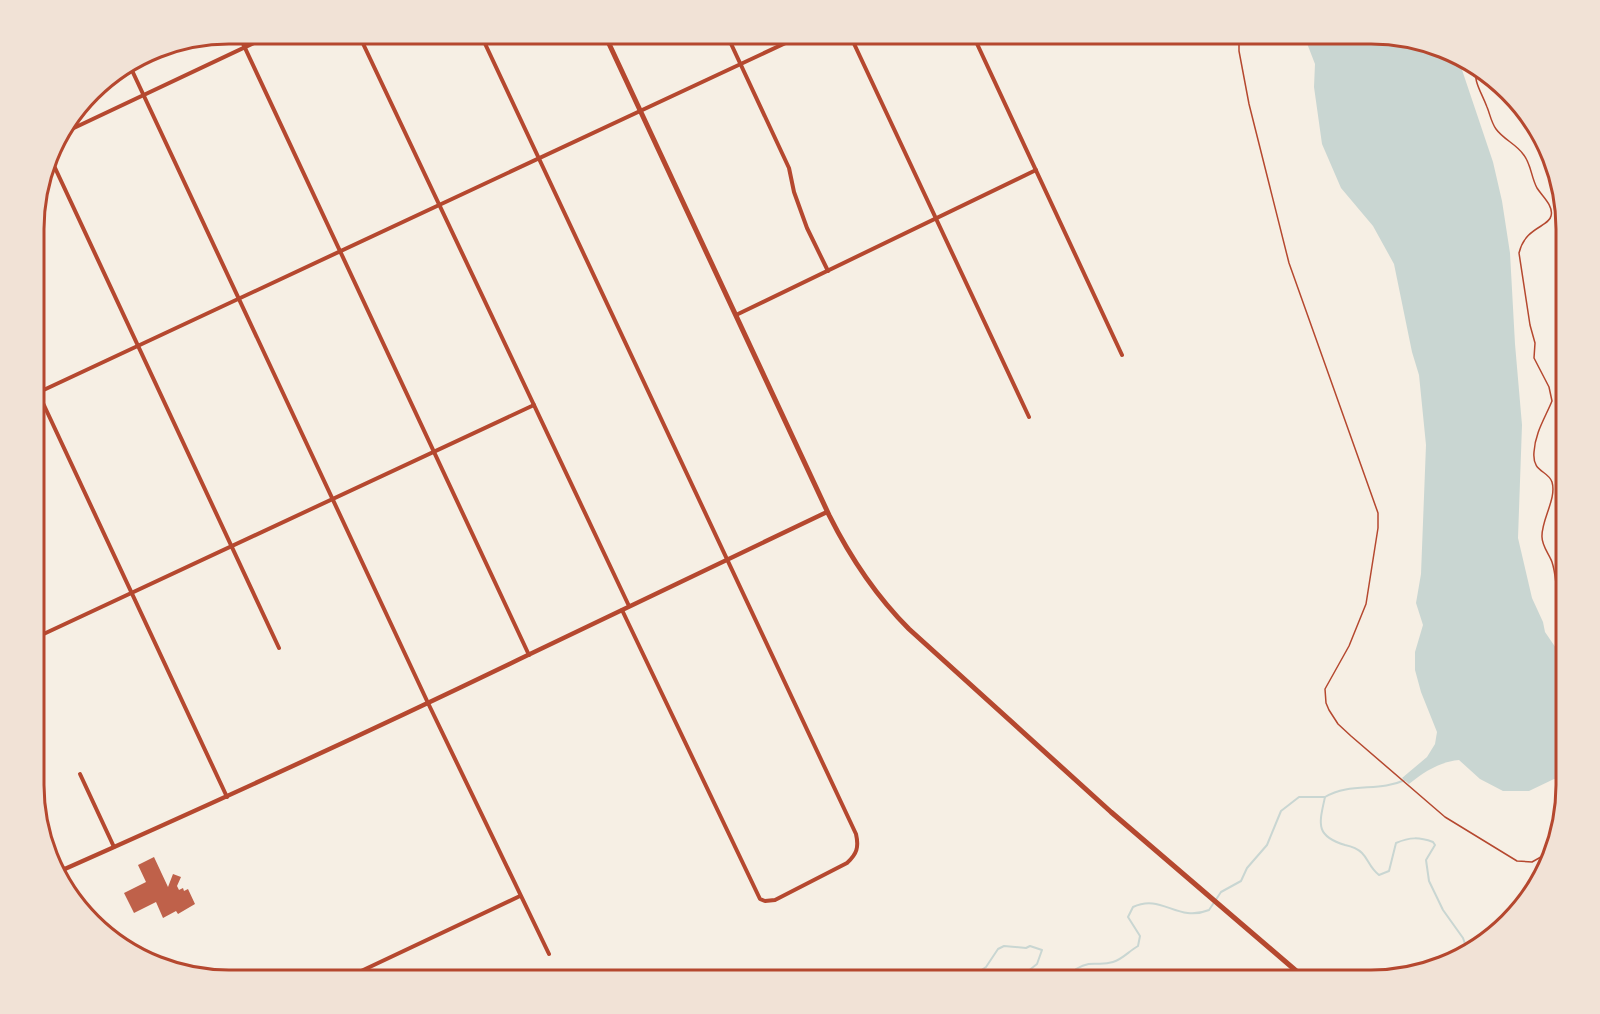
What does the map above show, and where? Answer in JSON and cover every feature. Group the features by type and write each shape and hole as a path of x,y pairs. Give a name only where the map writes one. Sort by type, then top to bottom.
{"main road":[{"path":"609,44 827,513 866,578 889,609 909,629 1109,810 1295,970"}],"street":[{"path":"242,44 529,655"},
{"path":"74,127 252,44"},
{"path":"363,44 629,606"},
{"path":"485,44 541,158 856,834 857,850 847,863 775,900 765,901 757,894 622,609"},
{"path":"731,44 789,168 794,192 807,228 828,270"},
{"path":"44,389 784,44"},
{"path":"854,44 1029,417"},
{"path":"977,44 1122,355"},
{"path":"132,71 428,703 549,954"},
{"path":"54,166 279,648"},
{"path":"736,315 1036,170"},
{"path":"44,634 534,405"},
{"path":"44,410 227,797"},
{"path":"64,869 227,797 827,513"},
{"path":"80,774 114,847"},
{"path":"363,970 520,896"}],"path":[{"path":"1239,44 1249,104 1289,263 1378,513 1378,528 1366,604 1349,646 1325,689 1326,703 1338,724 1444,817 1517,861 1532,862 1542,857"},
{"path":"1474,75 1492,123 1498,132 1528,160 1533,180 1551,209 1551,216 1547,223 1528,234 1522,243 1520,253 1534,343 1534,358 1549,387 1552,401 1540,423 1533,456 1540,472 1552,483 1551,498 1541,537 1556,576"}],"shaded area":[{"path":"1307,44 1395,45 1431,53 1453,63 1461,68 1493,162 1510,253 1522,425 1518,538 1532,598 1545,632 1556,648 1556,779 1529,791 1503,791 1480,779 1459,760 1432,768 1409,784 1402,778 1427,757 1435,744 1437,732 1415,670 1415,652 1423,625 1416,603 1421,574 1426,445 1419,375 1394,264 1373,226 1341,188 1322,144 1314,87 1315,64"}],"building":[{"path":"154,857 168,887 173,874 181,877 177,886 179,890 188,889 195,904 178,914 176,911 163,918 156,902 134,913 124,893 146,882 138,865"}],"waterway":[{"path":"1405,780 1385,786 1344,790 1325,797 1321,815 1322,828 1328,838 1360,852 1379,875 1389,871 1396,843 1414,838 1433,842 1435,845 1426,860 1429,881 1443,910 1465,945"},
{"path":"1076,970 1087,964 1113,962 1138,946 1140,936 1128,917 1133,907 1153,903 1188,913 1209,910 1221,892 1241,881 1247,868 1267,845 1281,811 1299,797 1325,797"},
{"path":"982,970 998,949 1004,946 1026,948 1030,946 1042,950 1037,964 1030,970"}]}
